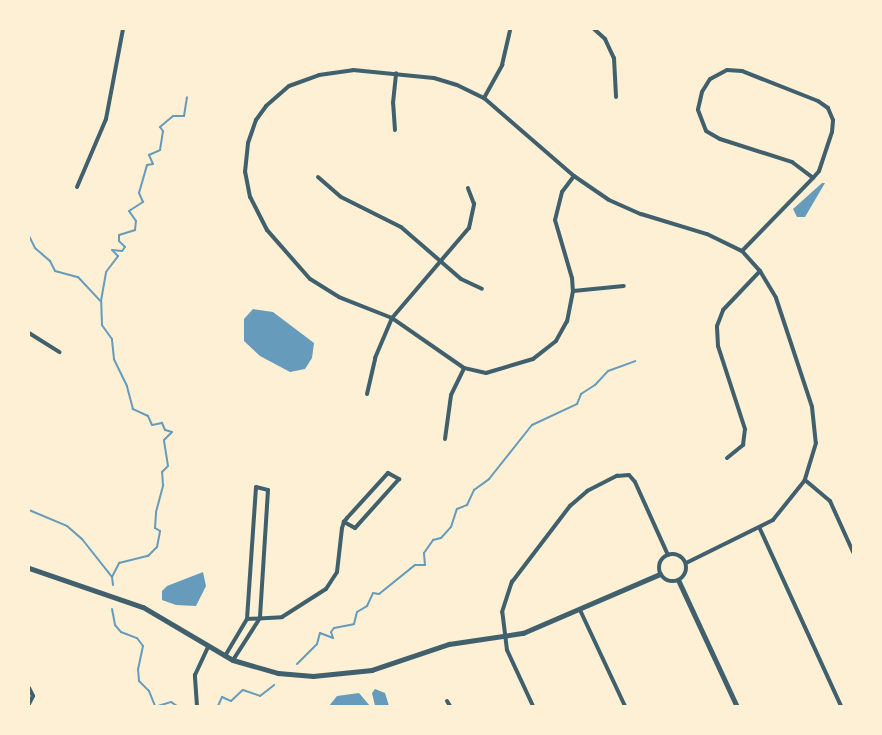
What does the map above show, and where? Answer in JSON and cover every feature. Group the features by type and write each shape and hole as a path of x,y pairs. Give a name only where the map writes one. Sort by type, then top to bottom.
{"street":[{"path":"77,187 104,126 123,29"},
{"path":"484,98 502,65 510,29"},
{"path":"594,29 605,39 614,58 616,97"},
{"path":"742,251 813,178 822,165 832,132 833,120 823,104 742,71 727,70 710,79 702,92 698,110 706,131 720,139 792,162 813,178"},
{"path":"574,176 562,192 555,220 573,290 567,321 556,341 545,351 498,372 486,373 464,368 392,318 339,297 310,279 267,230 250,197 244,172 248,143 256,120 271,100 289,86 338,71 396,73 446,81 484,98 574,176 630,210 707,234 742,251 760,271 776,298 812,407 816,443 805,480 782,511 760,529 686,563"},
{"path":"395,130 393,111 396,73"},
{"path":"318,177 341,197 401,227 462,279 482,289"},
{"path":"367,394 375,358 392,318 464,235 472,219 474,204 468,188"},
{"path":"727,458 743,445 745,429 718,346 717,326 723,310 760,271"},
{"path":"573,290 624,286"},
{"path":"29,333 59,352"},
{"path":"445,439 451,395 464,368"},
{"path":"247,619 282,617 331,584 339,566 344,522 388,473 399,480 355,528 344,522"},
{"path":"533,706 504,637 502,612 512,582 578,498 617,476 633,478 668,555"},
{"path":"805,480 830,501 853,552"},
{"path":"225,656 247,619 256,487 268,490 260,618 233,660"},
{"path":"760,529 842,706"},
{"path":"668,555 679,555 686,563 686,574 679,582 667,582 660,574 660,562 668,555"},
{"path":"29,568 142,608 233,660 278,673 332,676 372,670 450,644 504,637 541,628 660,574"},
{"path":"679,582 737,706"},
{"path":"580,610 625,706"},
{"path":"197,706 195,675 208,647"},
{"path":"29,688 33,696 29,704"},
{"path":"447,701 450,706"}],"water":[{"path":"822,183 825,183 805,217 797,217 793,209"},
{"path":"253,309 273,312 314,343 312,358 305,369 290,372 260,356 244,341 244,319"},
{"path":"203,572 206,586 196,606 176,605 162,600 162,591 167,586"},
{"path":"375,689 385,693 389,706 375,706 372,693"},
{"path":"359,693 370,706 329,706 337,696"}],"waterway":[{"path":"113,585 112,577 119,563 148,556 157,547 160,531 155,528 156,512 163,485 162,472 168,466 164,440 172,432 165,430 162,423 152,425 148,416 133,409 127,386 114,359 112,339 102,325 101,301 106,272 118,256 112,250 122,251 125,247 119,241 119,235 135,230 136,221 129,211 143,202 139,193 147,165 153,164 149,155 160,150 163,131 160,127 173,116 184,116 187,97"},
{"path":"29,236 35,248 50,261 55,271 78,277 100,301"},
{"path":"297,664 317,644 320,633 333,638 331,632 334,628 354,624 357,612 367,606 373,593 379,594 415,565 425,565 424,553 433,540 441,538 451,527 457,509 467,505 474,490 489,479 532,425 577,404 581,394 595,385 608,371 635,361"},
{"path":"29,510 67,526 82,539 112,577"},
{"path":"112,609 115,625 121,632 137,638 143,646 138,669 139,681 149,691 155,706"},
{"path":"218,706 222,697 231,701 243,690 260,696 274,685"},
{"path":"158,706 171,702 177,706"}]}
